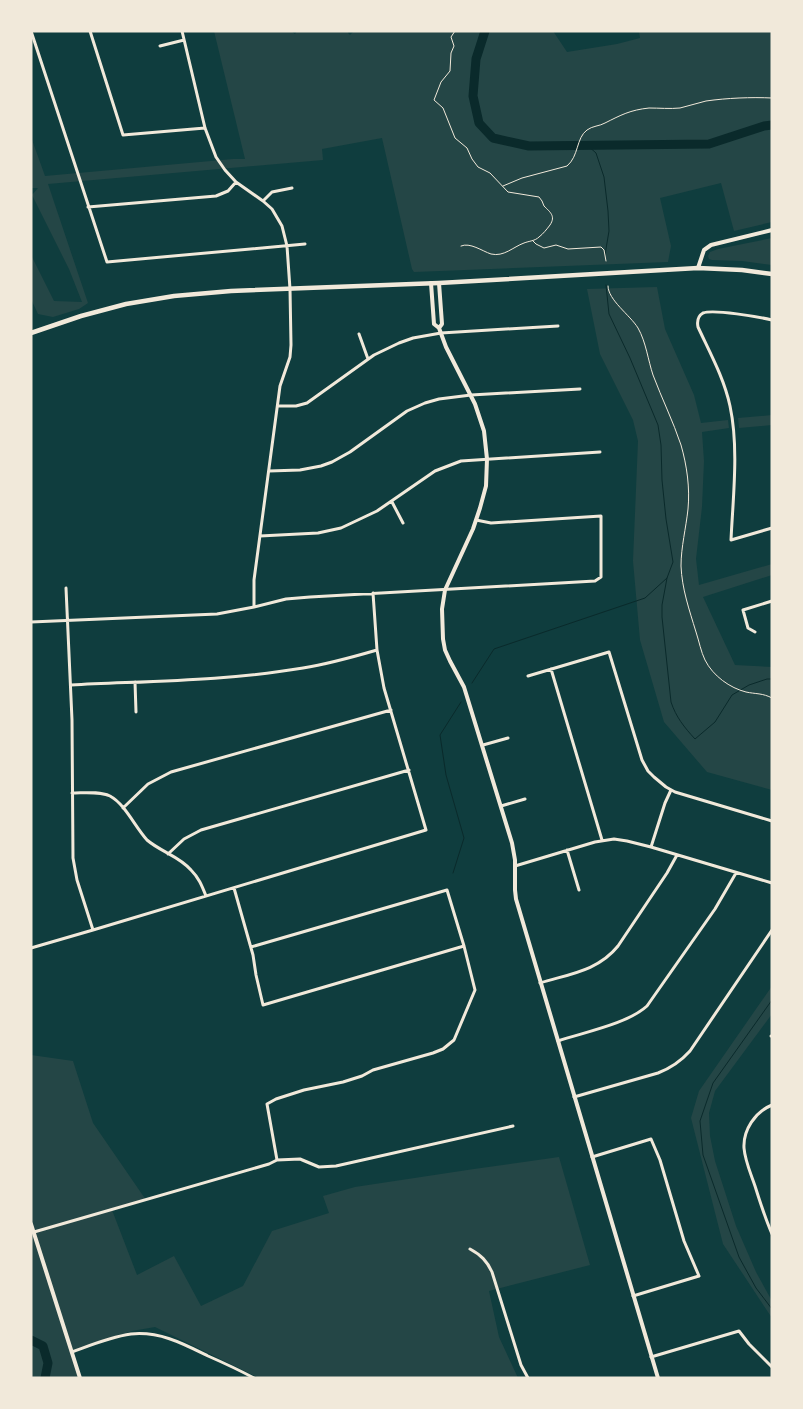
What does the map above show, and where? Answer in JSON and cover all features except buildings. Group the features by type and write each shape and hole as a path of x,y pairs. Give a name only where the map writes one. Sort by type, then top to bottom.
{"main road":[{"path":"31,333 103,310 150,300 181,295 231,291 439,283 698,268 742,270 772,274"}],"street":[{"path":"31,31 107,262 305,244"},
{"path":"90,31 123,135 205,128"},
{"path":"182,31 205,128 216,157 236,182 263,200 272,209 282,226 287,246 291,351 280,386 254,580 254,607"},
{"path":"160,46 184,40"},
{"path":"88,207 216,196 228,191 236,182"},
{"path":"263,200 272,192 292,188"},
{"path":"698,268 704,250 711,245 772,230"},
{"path":"431,283 434,324 439,328"},
{"path":"439,283 442,324 439,328 440,334 450,358 471,395 482,426 487,459 486,486 476,520 445,590 442,609 442,630 445,650 464,687 512,843 516,900 658,1378"},
{"path":"772,320 720,313 704,313 697,322 724,383 733,423 734,456 731,540 772,528"},
{"path":"278,406 307,404 368,360 386,349 413,338 440,334 558,326"},
{"path":"359,334 368,360"},
{"path":"269,471 300,470 321,466 350,452 399,416 416,406 439,399 471,395 580,389"},
{"path":"260,536 318,533 365,518 392,502 428,475 443,467 466,460 600,452"},
{"path":"392,502 403,522"},
{"path":"31,622 217,614 286,599 595,582 602,578 601,516 491,523 476,520"},
{"path":"66,588 73,858 77,880 93,930"},
{"path":"31,948 426,830 384,688 377,650 373,593"},
{"path":"755,632 748,628 743,610 772,602"},
{"path":"70,685 248,676 304,668 377,650"},
{"path":"528,676 609,652 642,760 648,771 672,790 772,821"},
{"path":"551,669 602,840"},
{"path":"135,682 136,712"},
{"path":"123,808 148,784 171,772 391,710"},
{"path":"482,745 508,738"},
{"path":"168,854 184,839 201,830 409,770"},
{"path":"651,847 665,803 672,790"},
{"path":"72,792 108,795 115,799 148,840 182,861 192,870 206,896"},
{"path":"501,806 525,799"},
{"path":"515,866 602,840 621,840 772,883"},
{"path":"567,850 579,890"},
{"path":"540,983 591,968 609,956 618,946 668,873 677,855"},
{"path":"558,1041 625,1019 637,1014 647,1006 714,909 736,873"},
{"path":"234,888 251,947 263,1005 464,946"},
{"path":"251,947 448,890 475,990 454,1040 443,1049 373,1070 343,1082 304,1090 267,1104 277,1160"},
{"path":"574,1098 658,1073 670,1068 681,1060 690,1051 772,930"},
{"path":"772,1105 754,1118 747,1131 744,1148 746,1159 772,1234"},
{"path":"33,1233 269,1164 277,1160 300,1159 319,1167 336,1166 513,1126"},
{"path":"592,1157 652,1139 684,1241 699,1276 633,1296"},
{"path":"31,1224 80,1378"},
{"path":"470,1249 479,1254 489,1265 521,1365 528,1378"},
{"path":"651,1357 738,1331 772,1367"},
{"path":"72,1352 118,1336 158,1335 181,1343 254,1378"}],"path":[{"path":"455,31 450,37 454,46 451,53 450,71 444,77 434,100 443,108 456,138 467,148 474,162 482,170 490,173 505,190 540,199 544,206 550,210 552,216 552,222 539,237 510,251 496,254 467,244 461,246"},
{"path":"502,187 516,180 567,166 571,162 580,140 587,130 632,111 648,108 681,107 710,101 772,98"},
{"path":"533,240 544,248 556,246 568,249 601,247 604,250 606,261"},
{"path":"608,286 611,297 638,328 653,374 680,444 687,475 688,490 688,508 682,557 683,585 690,616 705,660 715,675 727,683 746,692 764,694 772,698"}],"shaded area":[{"path":"214,31 291,31 295,34 297,31 349,31 350,35 354,31 553,31 567,52 617,44 640,38 639,31 772,31 772,222 734,231 721,183 660,198 671,246 668,262 414,272 382,138 322,149 323,160 48,184 88,303 79,309 53,317 38,314 31,299 31,255 54,301 82,302 69,269 32,195 38,188 31,188 31,137 45,176 245,159"},
{"path":"772,238 772,265 712,260 708,256 710,252 718,249"},
{"path":"657,287 665,329 694,395 701,423 728,420 729,428 702,432 704,461 702,507 696,559 699,585 772,564 772,575 703,597 735,665 772,667 772,790 707,772 664,722 640,640 633,561 638,441 633,420 600,354 587,289"},
{"path":"772,415 772,425 739,428 738,418"},
{"path":"772,986 772,1014 715,1091 709,1113 710,1136 715,1161 736,1226 756,1272 772,1301 772,1318 723,1244 691,1118 699,1091"},
{"path":"31,1055 73,1061 93,1123 146,1200 112,1210 137,1275 174,1256 201,1306 243,1286 272,1231 329,1213 323,1196 355,1187 559,1157 590,1265 489,1291 499,1337 518,1378 259,1378 155,1327 132,1331 72,1352 80,1378 31,1378"}],"waterway":[{"path":"485,31 476,59 473,96 479,123 493,138 529,146 709,144 772,125"},
{"path":"587,145 596,153 604,177 609,231 605,255"},
{"path":"606,285 609,314 658,425 666,519 673,562 667,578 662,605 662,617 671,702 675,712 695,739 715,722 732,695 749,685 772,679"},
{"path":"472,683 494,649 645,598 667,578"},
{"path":"453,873 464,838 446,775 440,735 461,702"},
{"path":"772,1000 713,1083 700,1121 703,1155 739,1257 756,1288 772,1309"},
{"path":"31,1340 43,1346 48,1363 45,1378"}]}
